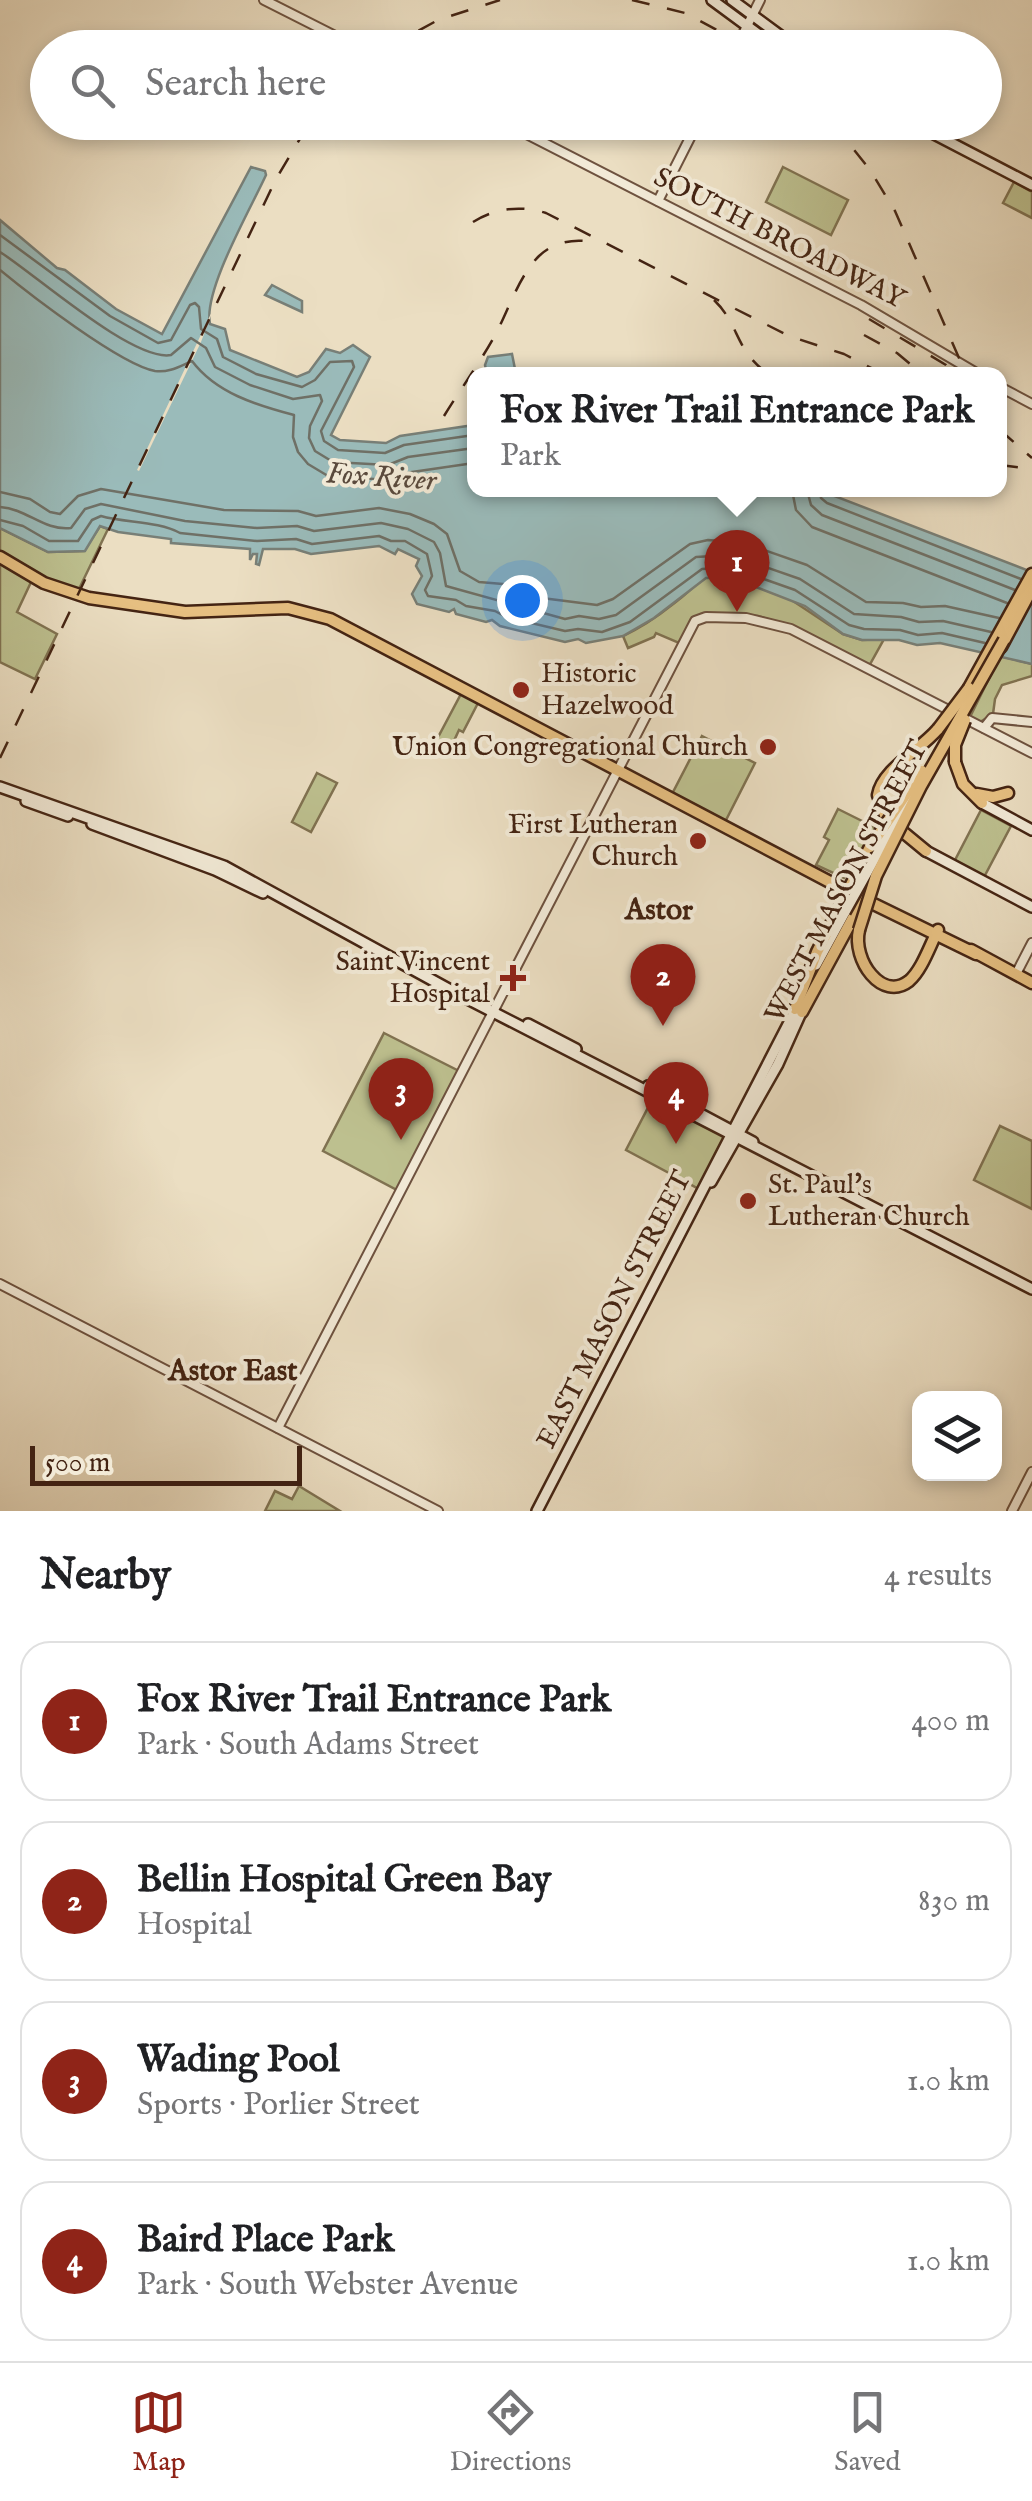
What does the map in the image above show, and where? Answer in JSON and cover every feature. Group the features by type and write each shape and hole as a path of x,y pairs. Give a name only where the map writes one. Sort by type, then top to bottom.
{"main road":[{"path":"712,0 752,30"},
{"path":"736,2 759,2"},
{"path":"736,2 772,30"},
{"path":"945,140 1032,185"},
{"path":"0,558 44,583 118,604 198,612 276,607 324,617 755,840 779,848 1032,983"},
{"name":"WEST MASON STREET","path":"736,1136 848,913 1032,574"},
{"name":"WEST MASON STREET","path":"919,784 1032,589"},
{"path":"1004,640 959,734 955,762 960,778 982,803 1032,830"},
{"path":"969,688 924,745 881,783 878,795 882,812 926,851 1032,907"},
{"path":"799,1010 817,952 848,888 870,847 919,784"},
{"path":"919,784 869,891 859,930 858,957 875,978 888,984 904,984 914,976 936,933"},
{"path":"0,789 275,897 1032,1289"},
{"path":"968,789 986,796 1008,793"},
{"path":"865,896 936,933"},
{"path":"845,935 865,896"},
{"path":"799,1010 860,914 878,906"},
{"name":"EAST MASON STREET","path":"537,1511 701,1194 736,1136"}],"street":[{"path":"264,0 323,30"},
{"path":"744,30 759,2"},
{"name":"SOUTH BROADWAY","path":"537,140 873,312 966,367"},
{"path":"658,202 689,140"},
{"path":"1007,388 1032,401"},
{"path":"278,1428 696,621 706,617 746,618 788,628 1032,753"},
{"path":"984,728 992,718 1032,722"},
{"path":"1016,974 1032,943"},
{"path":"0,1284 438,1511"},
{"path":"1012,1511 1032,1472"}],"green space":[{"path":"783,167 848,200 831,235 766,202"},
{"path":"1014,182 1032,192 1032,218 1003,203"},
{"path":"100,526 108,529 78,591 41,576 0,551 0,528 48,552 84,551"},
{"path":"717,559 719,580 730,577 790,599 843,634 862,640 884,639 869,666 791,626 758,616 701,614 691,620 679,643 656,633 628,648 623,636 674,603"},
{"path":"0,560 32,580 17,612 57,634 35,679 0,662"},
{"path":"1000,656 1032,664 1032,676 1002,685 993,714 980,722 970,717"},
{"path":"461,694 478,703 453,743 466,750 462,757 435,743"},
{"path":"702,736 755,763 724,824 671,796"},
{"path":"317,773 337,783 311,832 292,822"},
{"path":"838,809 880,830 844,878 816,865"},
{"path":"981,810 1011,826 983,879 954,862"},
{"path":"384,1033 459,1071 397,1190 323,1151"},
{"path":"653,1098 727,1137 699,1189 626,1150"},
{"path":"1000,1126 1032,1141 1032,1209 974,1180"},
{"path":"299,1486 340,1511 265,1511 275,1491 292,1499"}],"water":[{"name":"Fox River","path":"251,167 265,171 220,272 210,324 225,329 230,350 297,377 309,372 326,349 340,353 353,345 370,357 331,435 340,440 386,443 400,436 467,426 467,497 837,497 1032,572 1032,664 940,643 862,640 843,634 805,606 730,577 706,578 654,618 623,636 586,643 578,639 565,642 500,626 492,620 456,614 454,609 449,612 417,604 412,594 422,576 416,566 419,559 398,549 395,554 379,546 311,554 295,549 263,549 259,565 257,554 250,560 250,549 171,543 171,539 100,526 85,551 48,552 0,528 0,220 57,268 116,309 162,334"},
{"path":"272,285 302,301 302,312 265,295"},
{"path":"512,354 515,367 485,367 488,357"}],"pier":[{"path":"215,305 201,342 139,471 137,470"}],"railway":[{"path":"420,30 500,0"},
{"path":"632,0 685,13 717,30"},
{"path":"0,758 276,179 299,140"},
{"path":"846,140 895,211 963,367"},
{"path":"473,222 508,209 546,213 789,336 844,354 869,367"},
{"path":"475,367 519,284 539,256 566,242 597,243"},
{"path":"714,300 759,367"},
{"path":"869,319 948,367"},
{"path":"864,335 914,367"},
{"path":"444,416 467,380"},
{"path":"1007,436 1032,458"},
{"path":"1007,466 1032,469"}],"place":[{"name":"Fox River Trail Entrance Park","path":"737,612"},
{"name":"Historic Hazelwood","path":"521,690"},
{"name":"Union Congregational Church","path":"768,747"},
{"name":"First Lutheran Church","path":"698,841"},
{"name":"Saint Vincent Hospital","path":"513,978"},
{"name":"Bellin Hospital Green Bay","path":"663,1026"},
{"name":"Wading Pool","path":"401,1140"},
{"name":"Baird Place Park","path":"676,1144"},
{"name":"St. Paul's Lutheran Church","path":"748,1201"}],"district":[{"name":"Astor","path":"659,911"},
{"name":"Astor East","path":"233,1372"}]}
